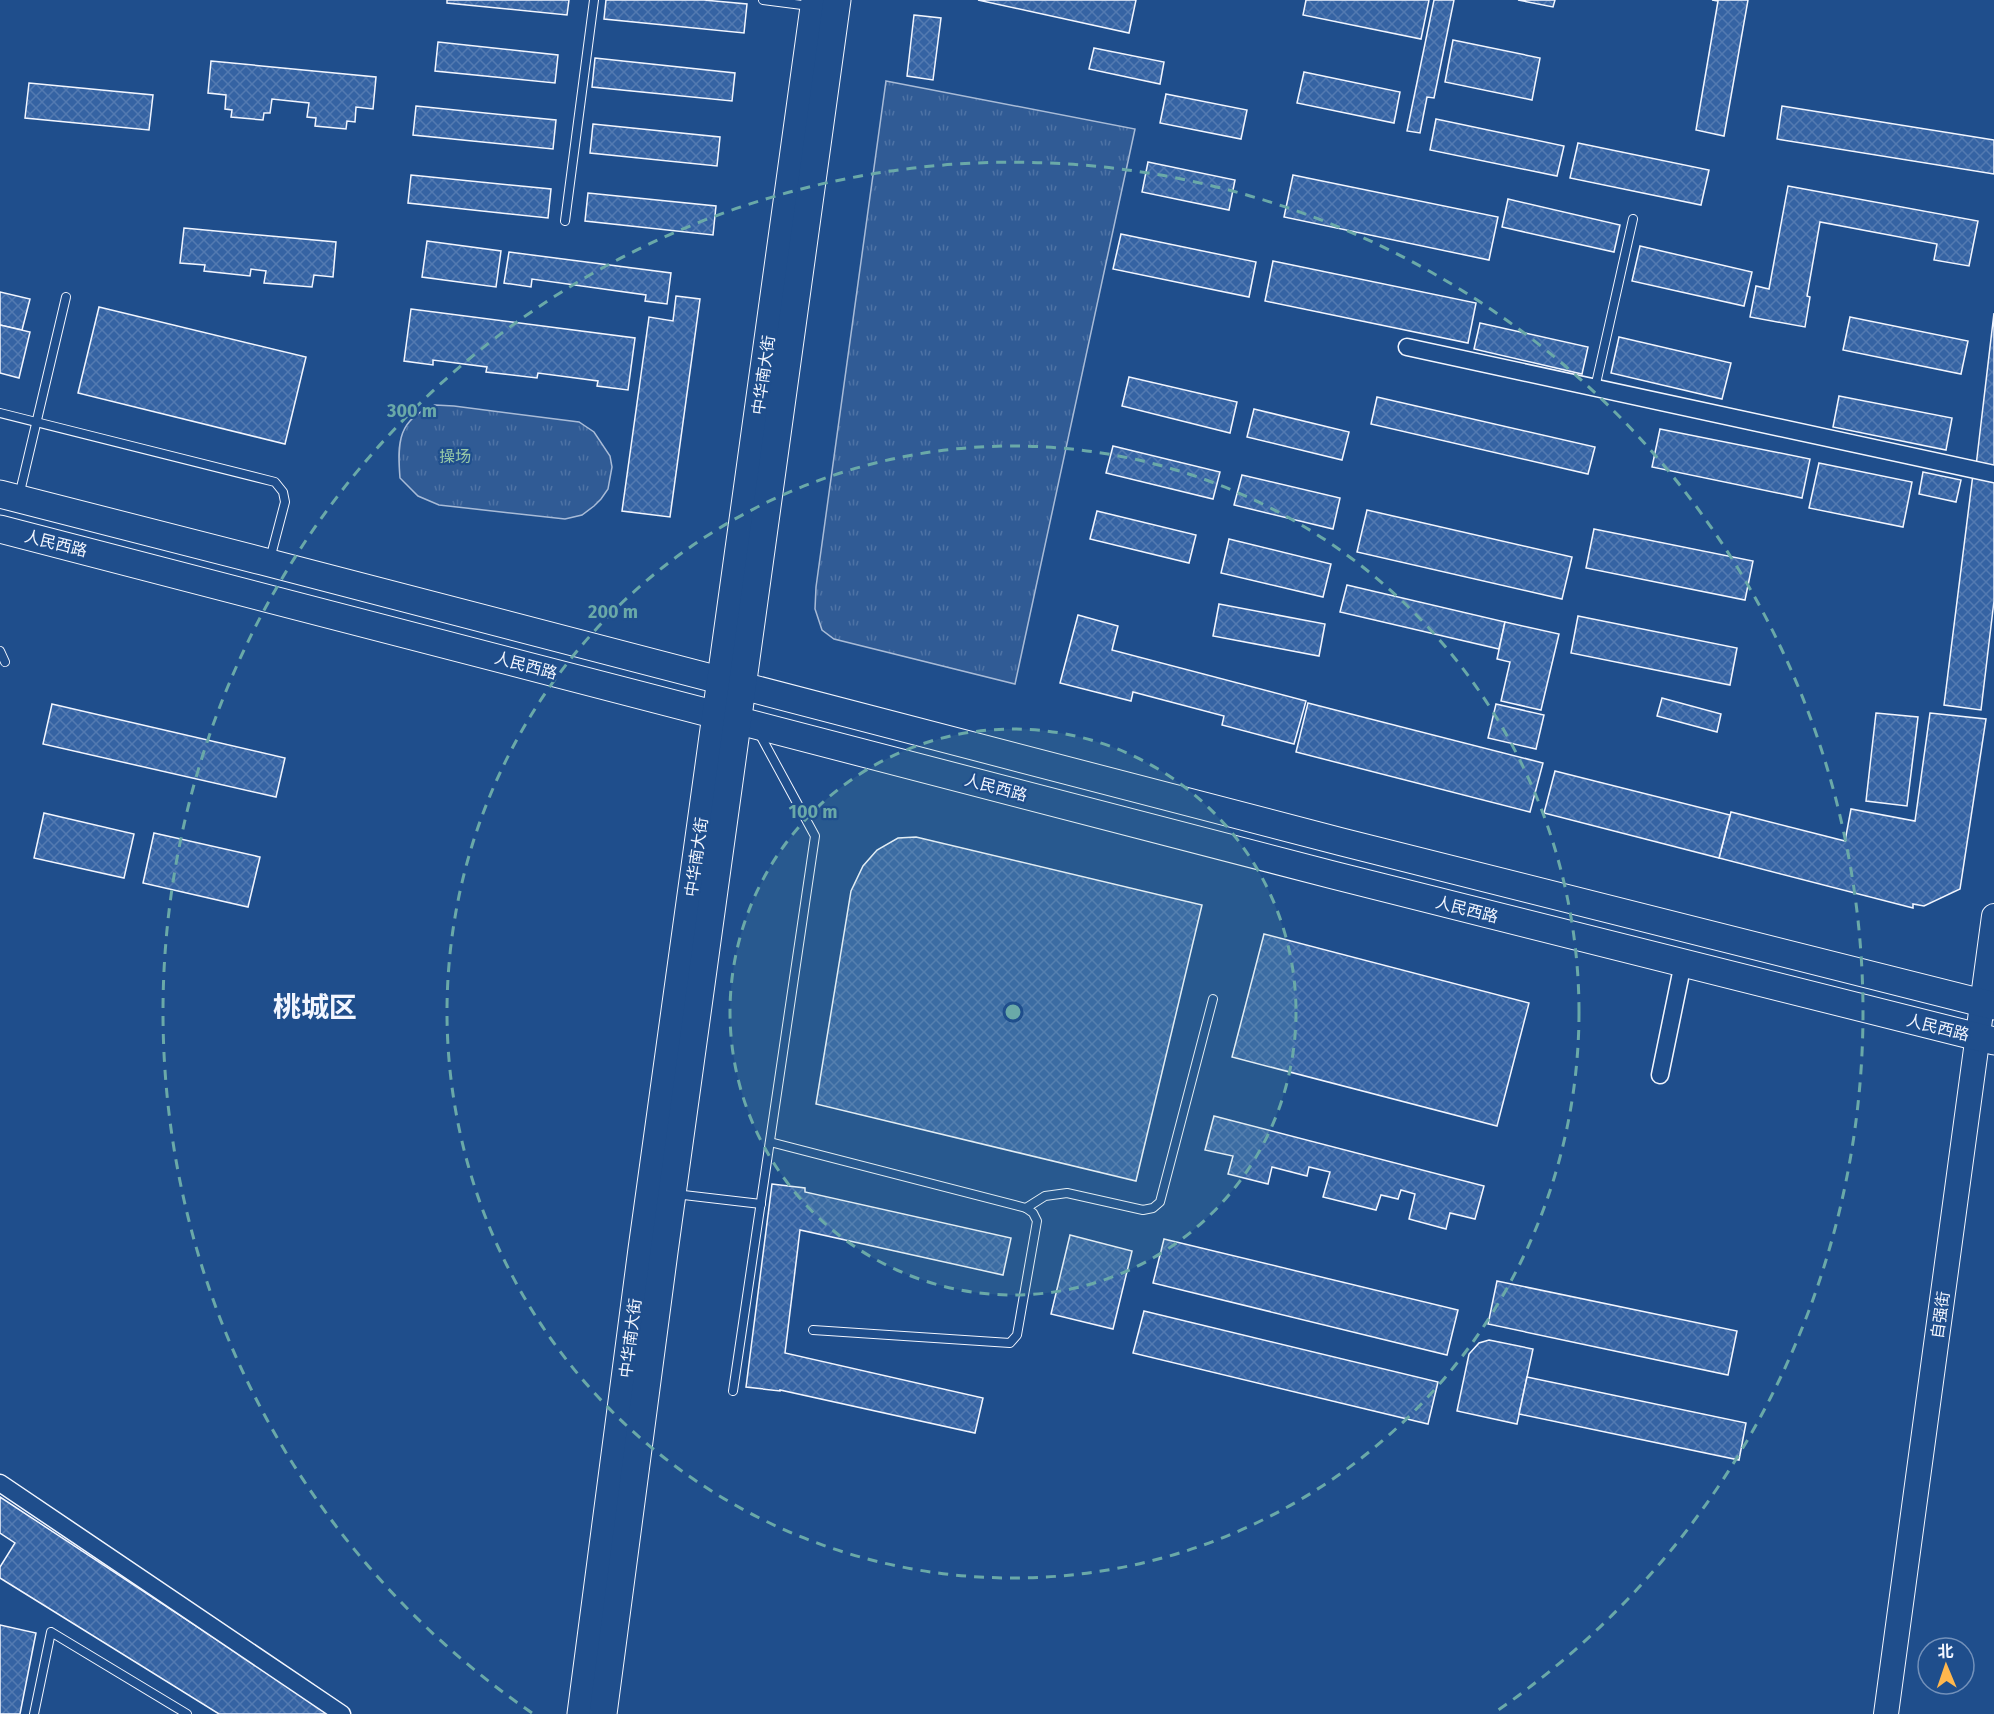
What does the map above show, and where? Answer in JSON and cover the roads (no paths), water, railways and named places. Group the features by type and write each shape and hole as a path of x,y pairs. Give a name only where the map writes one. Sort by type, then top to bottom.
{"main road":[{"name":"中华南大街","path":"603,1714 736,719 731,683 822,2"},
{"name":"人民西路","path":"9,497 1342,842 1988,1004"},
{"name":"人民西路","path":"0,529 1333,875 1986,1039"},
{"name":"中华南大街","path":"581,1714 642,1249 736,719"}],"street":[{"path":"1407,347 1994,474"},
{"name":"自强街","path":"1886,1714 1986,1039 1994,916"},
{"path":"1660,1075 1683,963"},
{"path":"0,1483 342,1714"}],"lane":[{"path":"565,221 594,0"},
{"path":"763,0 822,2"},
{"path":"1595,388 1633,219"},
{"path":"9,497 36,422 66,297"},
{"path":"0,413 275,482 283,492 285,502 270,563"},
{"path":"0,651 5,662"},
{"path":"733,1391 815,836 736,719"},
{"path":"1026,1208 1045,1196 1067,1193 1143,1210 1153,1208 1160,1202 1213,999"},
{"path":"770,1142 1026,1208 1033,1213 1037,1221 1017,1335 1010,1343 813,1330"},
{"path":"672,1194 761,1204"},
{"path":"34,1714 51,1632 187,1714"}],"district":[{"name":"桃城区","path":"315,1007"}],"park label":[{"name":"操场","path":"455,456"}]}
